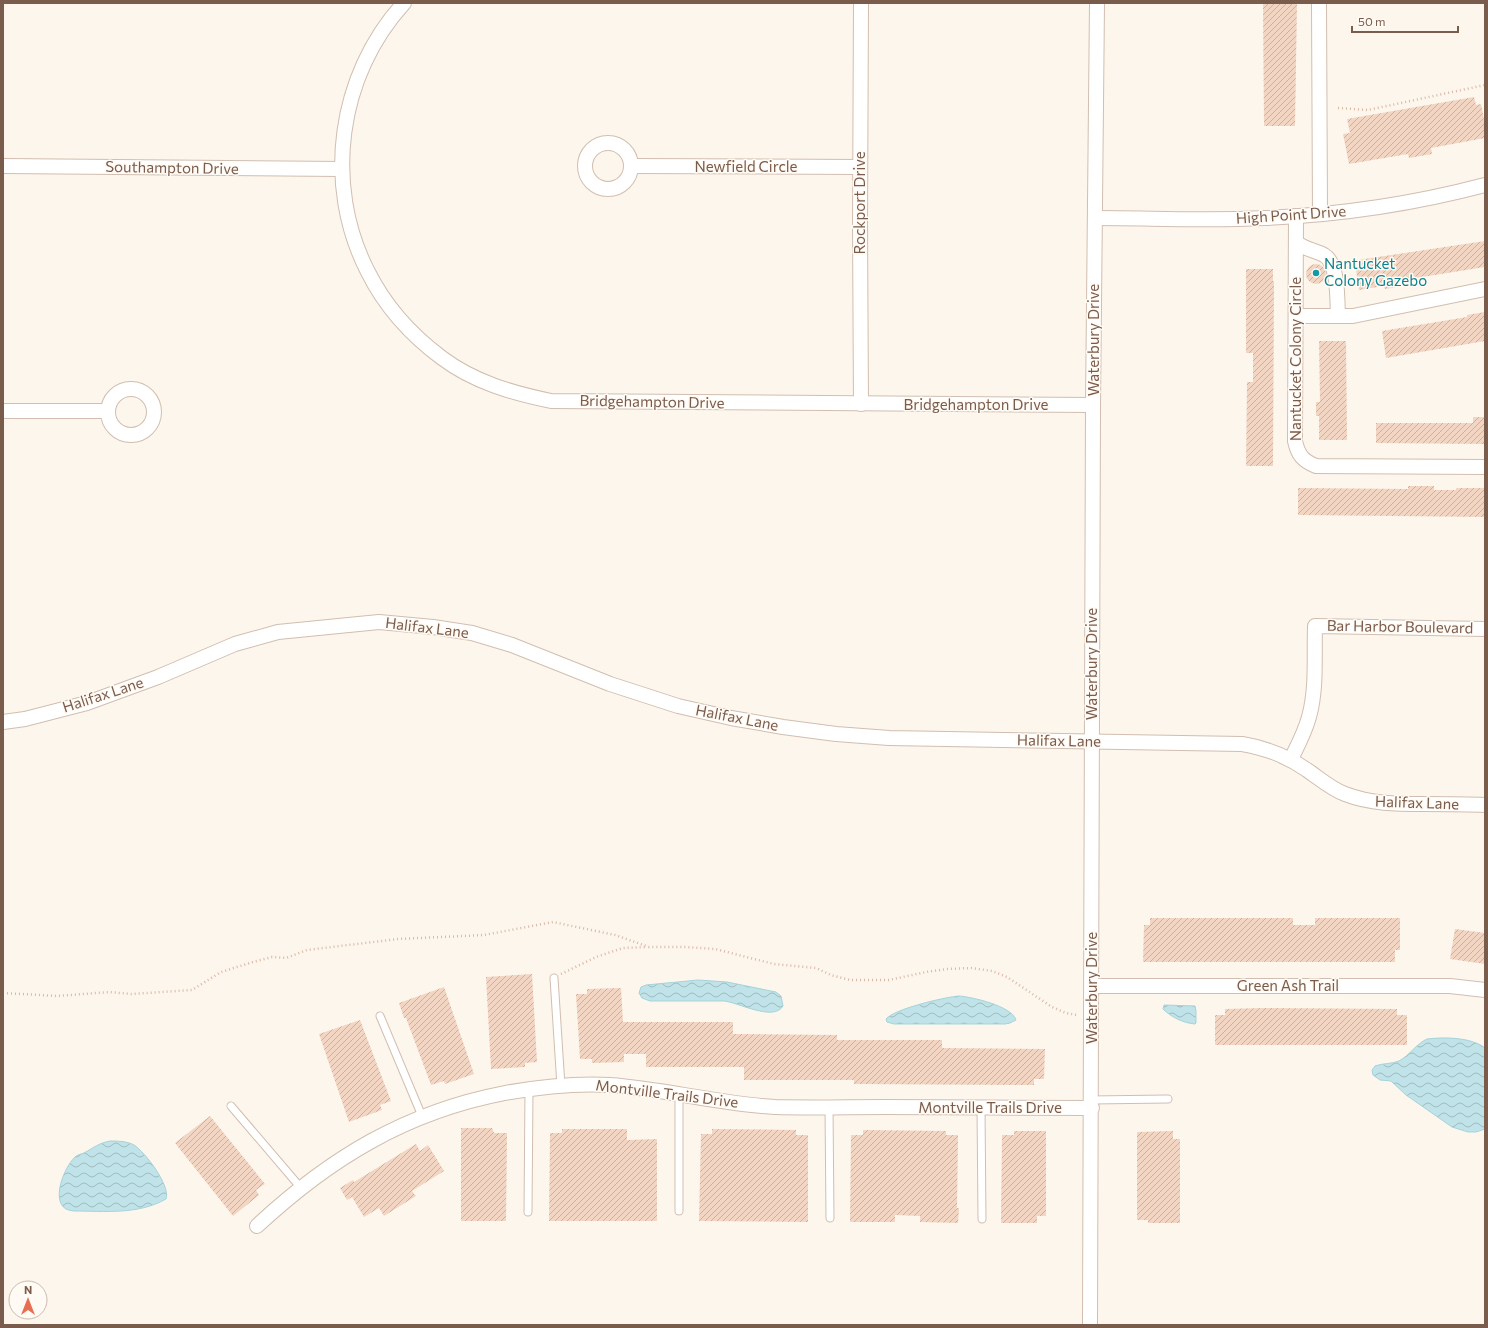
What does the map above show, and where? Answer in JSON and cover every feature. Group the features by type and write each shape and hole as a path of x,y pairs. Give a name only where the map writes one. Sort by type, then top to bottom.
{"street":[{"name":"Bridgehampton Drive","path":"404,3 384,27 369,52 357,79 348,111 343,140 343,188 348,216 356,244 368,271 382,296 403,323 432,350 443,359 468,374 495,386 522,395 551,401 1093,405"},
{"name":"Rockport Drive","path":"861,3 861,404"},
{"name":"Waterbury Drive","path":"1090,1325 1096,3"},
{"path":"1319,3 1320,214"},
{"name":"Southampton Drive","path":"3,166 342,169"},
{"name":"Newfield Circle","path":"631,166 860,167"},
{"name":"High Point Drive","path":"1095,218 1230,219 1320,214 1401,204 1450,194 1485,184"},
{"name":"Nantucket Colony Circle","path":"1296,216 1295,441 1299,454 1307,463 1316,466 1485,468"},
{"path":"1296,242 1299,245 1323,255 1332,263 1335,274 1338,316"},
{"path":"1296,316 1358,315 1485,289"},
{"path":"3,411 108,411"},
{"name":"Halifax Lane","path":"3,722 25,719 87,703 158,677 235,644 278,632 379,622 433,627 492,639 512,645 610,684 678,706 731,718 836,734 890,738 1242,744 1260,747 1279,754 1344,794 1366,801 1388,804 1485,805"},
{"name":"Bar Harbor Boulevard","path":"1291,760 1310,715 1313,695 1315,626 1485,629"},
{"name":"Green Ash Trail","path":"1092,986 1450,986 1485,990"},
{"name":"Montville Trails Drive","path":"257,1226 301,1188 329,1167 382,1134 422,1116 458,1104 529,1089 561,1086 608,1085 775,1107 981,1108 1092,1104"}],"lane":[{"path":"554,978 561,1086"},
{"path":"380,1016 422,1116"},
{"path":"528,1212 529,1089"},
{"path":"679,1095 679,1211"},
{"path":"1092,1104 1168,1099"},
{"path":"231,1106 301,1188"},
{"path":"830,1107 830,1218"},
{"path":"981,1108 982,1219"}],"path":[{"path":"1338,108 1368,110 1485,86"},
{"path":"3,993 58,996 109,992 131,994 158,991 192,990 221,972 272,957 286,958 307,950 398,939 484,935 553,922 615,935 649,947"},
{"path":"554,978 596,957 623,948 686,947 715,949 774,964 816,968 831,975 850,980 889,980 947,969 970,968 992,971 1007,977 1052,1007 1066,1013 1092,1018"}],"water":[{"path":"698,980 727,982 776,992 781,996 783,1006 772,1012 764,1012 724,1001 650,1001 642,998 639,993 641,987 646,985"},
{"path":"959,996 991,1003 1007,1010 1016,1020 1005,1024 894,1024 887,1022 886,1019 899,1011 932,1001"},
{"path":"1164,1005 1195,1006 1196,1023 1182,1021 1173,1017 1163,1009"},
{"path":"1449,1038 1465,1040 1479,1044 1485,1048 1485,1129 1476,1132 1468,1132 1452,1127 1406,1095 1391,1081 1380,1080 1373,1075 1372,1070 1375,1066 1399,1061 1427,1039"},
{"path":"110,1141 131,1144 139,1149 161,1178 167,1193 166,1199 144,1208 133,1210 74,1211 66,1209 61,1204 59,1196 62,1179 70,1162 75,1157 99,1144"}],"building":[{"path":"1263,3 1297,3 1295,126 1264,126"},
{"path":"1474,97 1476,105 1481,104 1485,125 1485,138 1431,148 1432,154 1409,158 1408,154 1349,164 1343,134 1350,133 1347,119"},
{"path":"1485,241 1485,267 1397,281 1398,287 1385,289 1384,286 1359,290 1356,270 1359,269 1358,260"},
{"name":"Nantucket Colony Gazebo","path":"1312,264 1320,264 1326,270 1326,278 1320,284 1312,284 1306,278 1306,270"},
{"path":"1246,269 1273,269 1273,466 1246,466 1247,382 1253,382 1253,353 1246,353"},
{"path":"1485,312 1485,341 1386,358 1382,331 1467,317 1467,315"},
{"path":"1319,341 1346,341 1347,440 1319,440 1319,416 1316,416 1316,402 1320,402"},
{"path":"1473,417 1485,417 1485,444 1376,443 1376,423 1473,423"},
{"path":"1408,486 1434,486 1434,490 1485,488 1485,517 1298,515 1298,488 1408,489"},
{"path":"1150,918 1293,918 1293,925 1315,925 1315,918 1400,918 1400,950 1395,950 1395,962 1143,962 1144,925 1150,925"},
{"path":"1455,929 1485,933 1485,964 1450,959"},
{"path":"532,974 537,1062 525,1063 525,1067 491,1069 486,977"},
{"path":"444,987 474,1074 445,1084 444,1081 431,1085 399,1003"},
{"path":"621,988 623,1022 733,1022 733,1034 837,1035 837,1040 942,1040 942,1048 1045,1049 1044,1079 1034,1079 1034,1085 854,1084 854,1080 744,1080 744,1067 646,1067 646,1054 624,1054 624,1062 592,1063 592,1059 580,1059 576,994 587,994 587,989"},
{"path":"1225,1009 1397,1009 1397,1015 1407,1015 1407,1045 1215,1045 1215,1015 1225,1015"},
{"path":"360,1020 391,1101 380,1105 382,1110 349,1122 319,1034"},
{"path":"210,1116 265,1184 256,1190 259,1195 233,1216 175,1143"},
{"path":"461,1128 492,1128 494,1133 507,1133 506,1221 461,1221"},
{"path":"562,1129 627,1129 627,1140 657,1139 657,1221 549,1221 550,1133 562,1133"},
{"path":"712,1129 796,1130 796,1135 808,1135 808,1222 699,1221 701,1134 712,1134"},
{"path":"863,1130 946,1131 946,1135 958,1135 958,1223 920,1222 920,1216 895,1215 895,1222 850,1222 851,1135 863,1135"},
{"path":"1014,1131 1046,1131 1046,1216 1037,1216 1037,1223 1001,1223 1002,1135 1014,1135"},
{"path":"1173,1131 1173,1139 1180,1139 1180,1223 1148,1223 1148,1220 1137,1220 1137,1132"},
{"path":"416,1144 420,1151 428,1145 444,1171 412,1191 416,1196 384,1216 379,1208 364,1217 352,1197 347,1200 340,1188 353,1180 354,1182"}],"place":[{"name":"Nantucket Colony Gazebo","path":"1316,273"}]}
